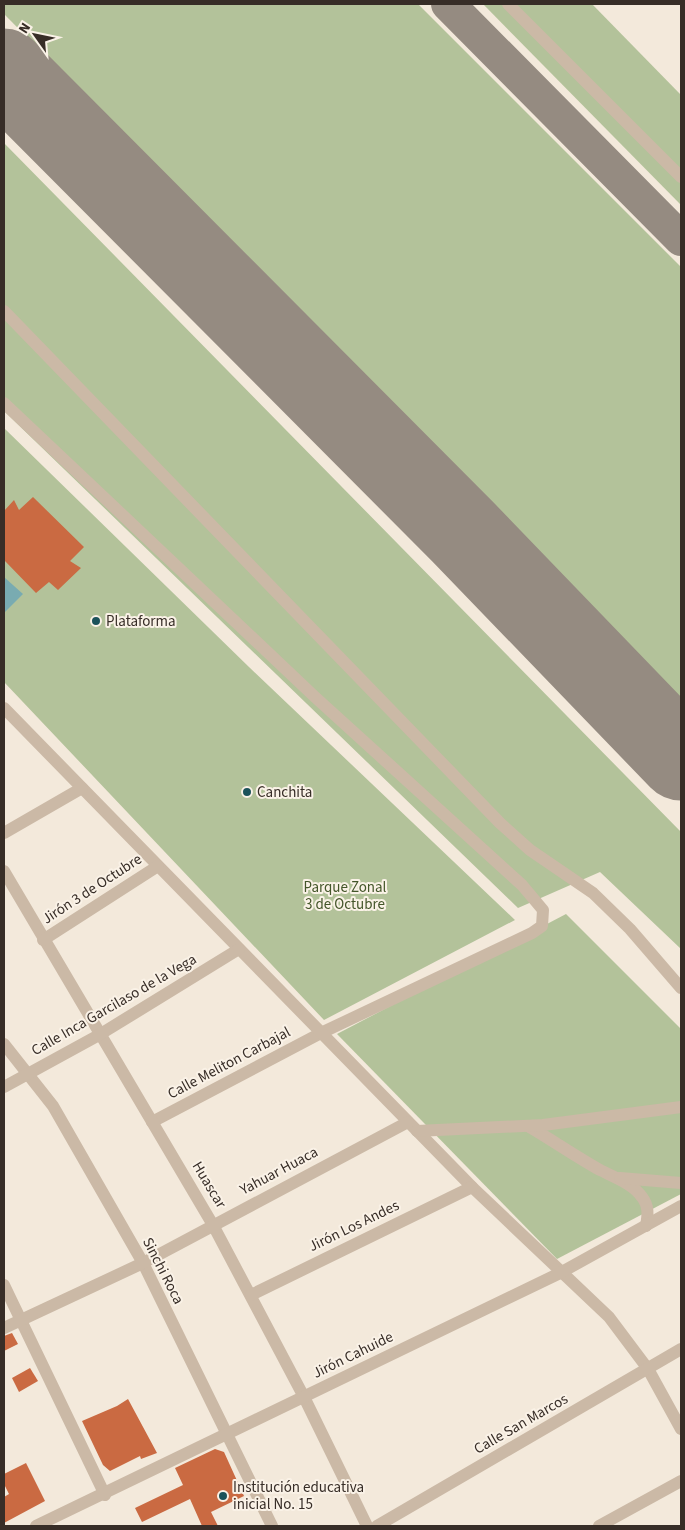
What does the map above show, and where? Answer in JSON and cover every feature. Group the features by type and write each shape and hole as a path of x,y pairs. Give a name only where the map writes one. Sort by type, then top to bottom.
{"street":[{"path":"508,4 681,177"},
{"path":"4,311 500,823 530,850 598,898 630,929 681,988"},
{"name":"Calle Meliton Carbajal","path":"4,403 315,697 522,885 543,910 542,926 532,933 321,1033 152,1122"},
{"path":"4,708 472,1187 619,1328 648,1369 681,1429"},
{"path":"4,833 82,788"},
{"name":"Jirón 3 de Octubre","path":"43,940 158,866"},
{"name":"Huascar","path":"4,871 99,1035 213,1225 304,1397 367,1526"},
{"name":"Calle Inca Garcilaso de la Vega","path":"4,1086 99,1035 239,949"},
{"name":"Sinchi Roca","path":"4,1044 29,1073 53,1106 143,1264 226,1436 272,1526"},
{"path":"417,1131 528,1126 681,1107"},
{"name":"Yahuar Huaca","path":"4,1328 143,1264 408,1122"},
{"path":"528,1126 617,1178 641,1195 646,1203 648,1214 646,1226"},
{"path":"617,1178 681,1182"},
{"name":"Jirón Los Andes","path":"251,1295 472,1187"},
{"name":"Jirón Cahuide","path":"36,1526 104,1495 560,1273 681,1206"},
{"path":"4,1285 104,1495"},
{"name":"Calle San Marcos","path":"377,1526 681,1349"},
{"path":"599,1526 681,1481"}],"green space":[{"path":"4,4 418,4 681,267 681,698 4,14"},
{"path":"483,4 592,4 681,95 681,205"},
{"path":"4,143 681,832 681,949 600,872 518,908 4,411"},
{"name":"Parque Zonal 3 de Octubre","path":"4,428 249,667 515,920 324,1020 4,682"},
{"path":"566,914 681,1029 681,1194 557,1259 337,1034"}],"water":[{"path":"4,577 23,594 4,613"}],"building":[{"path":"33,497 84,547 70,561 81,568 58,590 49,582 36,593 4,560 4,511 14,500 19,510"},
{"path":"12,1333 18,1344 4,1351 4,1336"},
{"path":"30,1368 38,1381 19,1392 12,1378"},
{"path":"128,1399 157,1453 141,1459 140,1456 110,1471 103,1465 82,1421 117,1406"},
{"path":"215,1449 224,1452 244,1496 211,1512 218,1526 202,1526 190,1499 142,1522 135,1508 183,1485 175,1468"},
{"path":"26,1463 45,1501 4,1523 4,1497 9,1494 4,1484 4,1474"}],"taxiway":[{"path":"448,4 681,239"}],"runway":[{"path":"4,71 463,532 681,758"}],"place":[{"name":"Plataforma","path":"96,621"},
{"name":"Canchita","path":"247,792"},
{"name":"Institución educativa inicial No. 15","path":"223,1496"}]}
